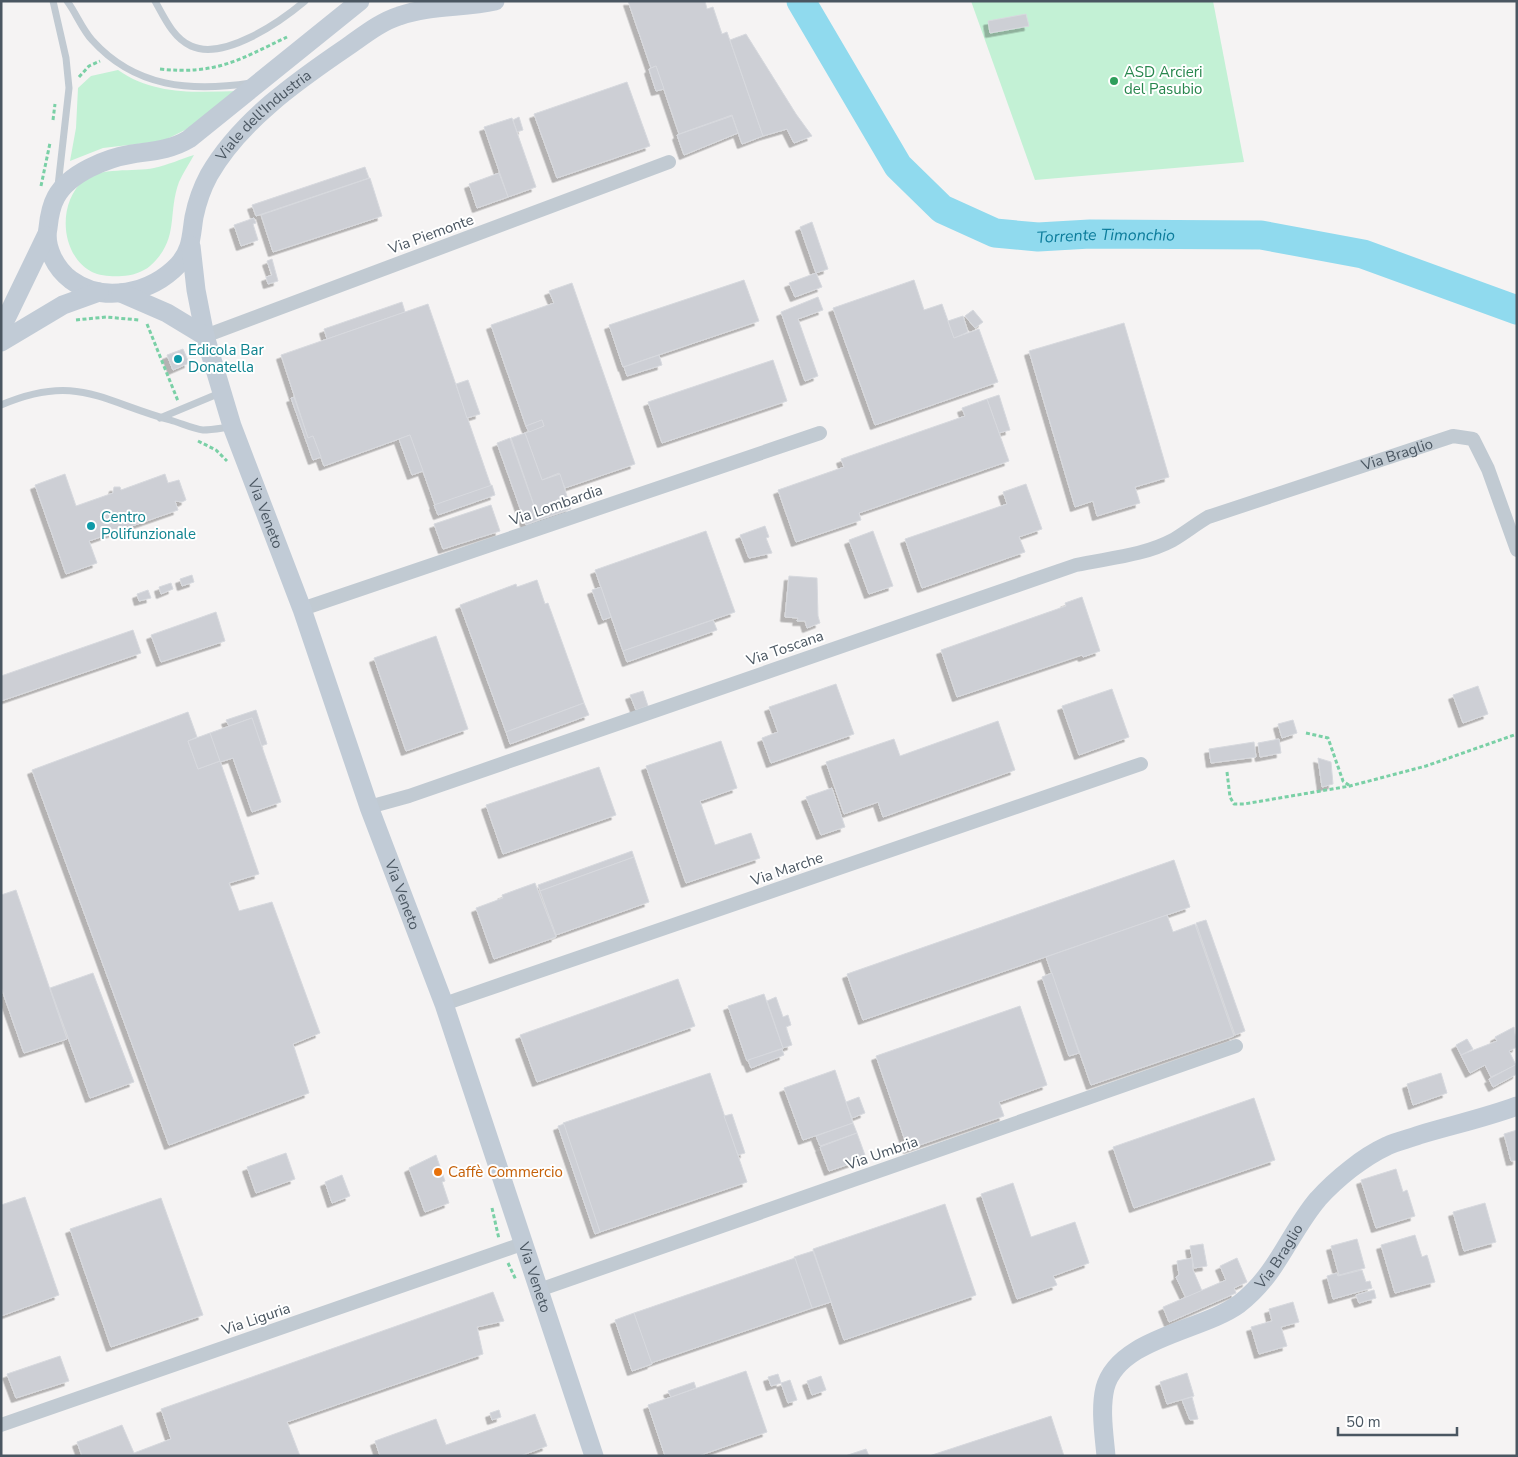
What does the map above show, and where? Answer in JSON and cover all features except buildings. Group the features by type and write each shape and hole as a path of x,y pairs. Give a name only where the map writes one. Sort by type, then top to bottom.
{"main road":[{"name":"Viale dell'Industria","path":"48,195 96,164 123,156 161,150 181,144 197,134 360,1"},
{"name":"Viale dell'Industria","path":"191,246 196,206 213,169 249,125 281,96 338,53 397,16 431,8 495,1"},
{"path":"48,195 46,236 54,260 63,273 77,284 99,292 121,293 146,286 164,276 178,264 191,246"},
{"path":"1,329 46,236"},
{"name":"Via Veneto","path":"191,246 196,290 205,336 232,426 302,609 369,807 444,1004 522,1244 594,1456"},
{"path":"1,342 63,305 99,292"},
{"path":"121,293 162,310 205,336"},
{"name":"Via Braglio","path":"1106,1456 1103,1422 1105,1388 1112,1373 1124,1360 1150,1343 1193,1326 1238,1304 1272,1270 1305,1216 1319,1198 1334,1183 1380,1150 1395,1143 1517,1106"}],"street":[{"name":"Via Piemonte","path":"205,336 669,162"},
{"name":"Via Lombardia","path":"302,609 820,432"},
{"name":"Via Braglio","path":"1208,517 1453,436 1473,439 1488,469 1517,550"},
{"name":"Via Toscana","path":"369,807 409,796 1076,565 1121,558 1148,550 1173,540 1208,517"},
{"name":"Via Marche","path":"444,1004 1141,764"},
{"name":"Via Umbria","path":"539,1290 1236,1046"},
{"name":"Via Liguria","path":"1,1424 522,1244"}],"lane":[{"path":"48,195 69,88 66,58 53,1"},
{"name":"Viale dell'Industria","path":"67,1 90,39 108,56 131,73 162,83 196,87 230,86 262,81"},
{"path":"155,1 178,37 190,46 204,50 221,48 266,30 305,1"},
{"path":"1,405 39,393 80,391 106,397 160,418 203,430 232,426"},
{"path":"160,418 221,392"}],"path":[{"path":"156,68 186,71 228,65 293,34"},
{"path":"52,127 54,107 89,66 108,56"},
{"path":"48,195 47,166 51,137"},
{"path":"71,321 106,317 142,321 149,325 181,410"},
{"path":"185,425 185,434 216,450 232,466"},
{"path":"1306,733 1328,738 1343,781 1350,786"},
{"path":"1227,772 1230,797 1234,804 1244,804 1350,786 1426,766 1517,734"},
{"path":"490,1198 501,1251 518,1284"}],"green space":[{"name":"ASD Arcieri del Pasubio","path":"971,1 1213,1 1244,162 1035,180"},
{"path":"118,70 147,84 177,91 240,91 201,122 163,141 103,148 70,161 76,128 78,88 91,76"},
{"path":"194,155 179,182 166,246 150,266 133,274 115,276 92,272 81,264 73,254 68,241 66,215 69,202 75,190 84,180 98,173 154,168"}],"waterway":[{"name":"Torrente Timonchio","path":"801,1 898,166 942,209 995,233 1038,237 1090,234 1261,235 1363,254 1517,310"}],"place":[{"name":"ASD Arcieri del Pasubio","path":"1114,81"},
{"name":"Edicola Bar Donatella","path":"178,359"},
{"name":"Centro Polifunzionale","path":"91,526"},
{"name":"Caffè Commercio","path":"438,1172"}]}
